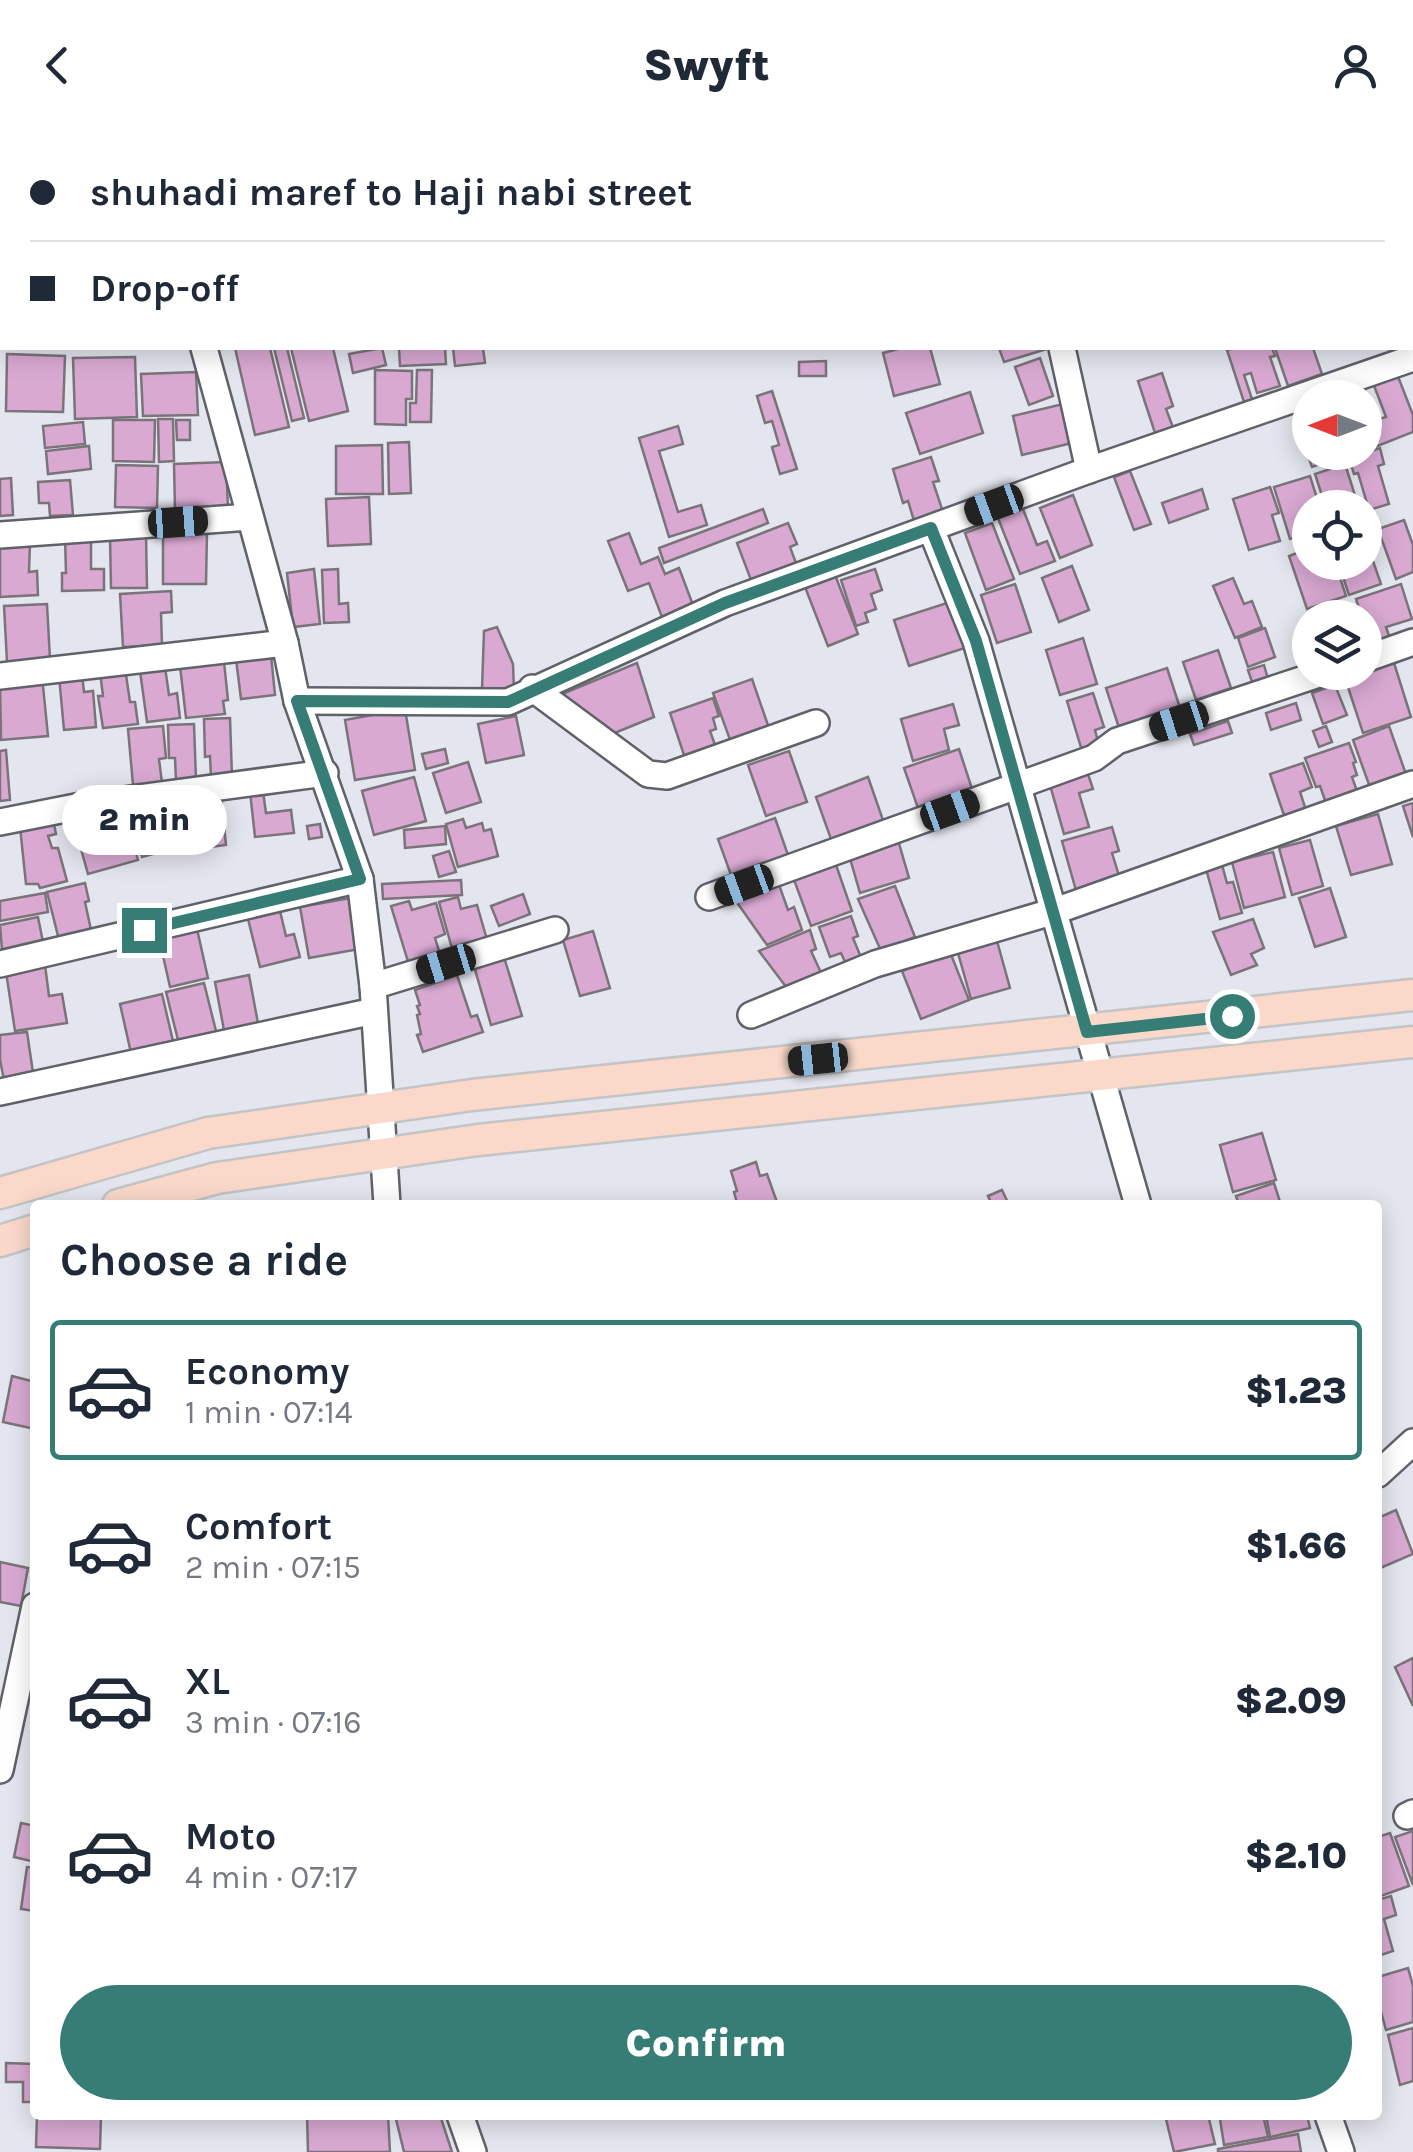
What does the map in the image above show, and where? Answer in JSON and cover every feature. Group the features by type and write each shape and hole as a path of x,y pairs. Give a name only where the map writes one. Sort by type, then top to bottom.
{"main road":[{"path":"0,1193 208,1133 472,1095 1413,996"},
{"path":"136,1200 217,1178 478,1140 1413,1042"},
{"path":"0,1241 30,1232"}],"street":[{"path":"205,350 285,643 297,701 360,879 373,999 387,1200"},
{"path":"1062,350 1089,470"},
{"path":"297,701 508,702 725,603 1089,470 1413,358"},
{"path":"0,534 250,517"},
{"path":"931,528 976,641 1137,1200"},
{"path":"1382,653 1413,642"},
{"path":"0,676 285,643"},
{"path":"710,898 1094,758 1117,741 1292,683"},
{"path":"532,688 648,774 659,776 816,723"},
{"path":"0,822 86,805 325,773"},
{"path":"751,1015 875,964 1055,911 1413,784"},
{"path":"0,964 360,879"},
{"path":"0,1092 373,999 555,930"},
{"path":"1382,1470 1413,1442"},
{"path":"0,1770 30,1629"},
{"path":"462,2120 473,2152"},
{"path":"1330,2120 1340,2152"}],"building":[{"path":"235,350 270,350 289,427 255,435"},
{"path":"274,350 287,350 304,418 292,421"},
{"path":"291,350 333,350 348,411 309,421"},
{"path":"382,350 386,365 353,373 349,354"},
{"path":"399,350 445,350 446,364 400,366"},
{"path":"453,350 483,350 485,363 455,366"},
{"path":"931,350 940,384 894,396 883,353"},
{"path":"1000,350 1043,350 1004,362"},
{"path":"1227,350 1273,350 1275,356 1270,357 1280,386 1257,393 1251,373 1244,375 1253,402 1245,405"},
{"path":"1276,350 1314,350 1322,374 1292,380 1288,386"},
{"path":"7,354 65,356 63,412 6,411"},
{"path":"135,357 137,417 75,419 73,358"},
{"path":"1040,358 1053,396 1029,405 1015,367"},
{"path":"826,361 826,376 799,376 799,362"},
{"path":"375,370 412,371 412,399 406,399 406,425 375,424"},
{"path":"417,370 432,370 431,422 410,422 410,403 416,403"},
{"path":"196,372 198,415 143,416 141,374"},
{"path":"1162,373 1173,406 1166,409 1174,430 1156,436 1138,381"},
{"path":"1397,374 1413,415 1413,432 1382,444 1382,418 1386,417 1381,380"},
{"path":"772,391 797,469 780,474 772,447 779,445 772,421 765,423 757,396"},
{"path":"970,392 983,433 920,454 906,413"},
{"path":"1063,404 1072,443 1022,455 1013,416"},
{"path":"158,419 173,419 174,461 159,462"},
{"path":"113,420 155,420 154,462 113,461"},
{"path":"176,420 190,420 190,440 177,440"},
{"path":"83,422 85,444 45,448 43,426"},
{"path":"678,426 683,444 659,451 678,512 701,505 707,525 669,537 639,438"},
{"path":"409,442 411,493 389,494 388,443"},
{"path":"382,445 383,494 336,494 336,446"},
{"path":"89,446 91,469 48,474 46,451"},
{"path":"931,457 939,481 933,482 944,515 915,524 908,501 903,503 893,469"},
{"path":"226,462 228,507 175,509 174,464"},
{"path":"116,465 158,466 157,508 115,507"},
{"path":"1347,470 1353,490 1320,490 1315,474"},
{"path":"1353,470 1379,470 1389,504 1382,506 1382,490 1363,490 1358,473"},
{"path":"1130,471 1151,524 1134,530 1114,477"},
{"path":"1310,476 1314,490 1292,490 1292,538 1290,539 1274,487"},
{"path":"11,478 13,515 0,516 0,479"},
{"path":"70,480 73,515 50,516 49,503 39,503 38,482"},
{"path":"1270,487 1279,513 1272,515 1280,541 1249,550 1233,499"},
{"path":"1202,489 1208,509 1169,523 1162,503"},
{"path":"1073,495 1092,545 1060,558 1040,508"},
{"path":"369,497 371,544 328,546 326,499"},
{"path":"763,509 768,523 664,563 659,548"},
{"path":"1023,509 1037,545 1047,541 1055,561 1020,574 998,518"},
{"path":"1404,520 1413,545 1413,572 1396,579 1382,540 1382,528"},
{"path":"788,523 797,544 790,547 796,563 751,580 737,543"},
{"path":"992,523 1014,579 986,590 965,533"},
{"path":"163,530 207,531 206,584 163,584"},
{"path":"629,533 641,564 658,557 665,574 679,568 696,613 665,625 649,583 628,591 608,541"},
{"path":"146,535 147,588 111,588 110,536"},
{"path":"65,537 91,537 91,569 104,569 104,590 62,591"},
{"path":"30,543 29,572 37,571 38,595 0,597 0,544"},
{"path":"1072,566 1089,610 1059,622 1042,578"},
{"path":"314,569 320,624 293,627 287,573"},
{"path":"338,569 339,604 348,603 349,622 324,623 322,570"},
{"path":"875,569 882,590 871,594 876,609 865,613 868,622 856,626 841,580"},
{"path":"835,575 858,634 828,646 805,587"},
{"path":"1233,578 1244,604 1252,601 1262,627 1235,638 1213,586"},
{"path":"1297,580 1341,580 1346,596 1334,600 1304,600"},
{"path":"1344,580 1380,580 1381,584 1349,595"},
{"path":"1015,584 1031,632 997,643 981,595"},
{"path":"1401,584 1412,619 1386,627 1393,648 1382,651 1382,600 1356,599"},
{"path":"171,591 172,612 161,613 162,645 123,647 120,594"},
{"path":"950,602 965,648 909,666 894,620"},
{"path":"47,604 50,659 7,662 4,606"},
{"path":"497,627 513,664 514,691 482,689 484,631"},
{"path":"1265,628 1275,657 1248,667 1238,638"},
{"path":"1083,638 1097,684 1060,695 1046,650"},
{"path":"1218,650 1231,688 1196,700 1183,662"},
{"path":"271,655 275,695 241,699 236,659"},
{"path":"224,662 228,700 223,701 225,714 186,718 180,666"},
{"path":"637,663 654,717 612,734 555,697"},
{"path":"1394,663 1411,717 1363,733 1349,690 1382,690 1382,667"},
{"path":"1264,665 1270,686 1255,691 1248,670"},
{"path":"165,667 169,695 177,693 180,718 147,722 140,671"},
{"path":"125,668 138,724 103,728 98,696 103,696 100,672"},
{"path":"1167,668 1182,714 1121,734 1106,688"},
{"path":"82,674 84,692 93,691 96,727 64,730 59,676"},
{"path":"42,676 48,736 1,740 0,680"},
{"path":"752,679 771,734 733,748 713,693"},
{"path":"1337,690 1347,715 1323,724 1312,693"},
{"path":"1093,693 1104,727 1095,730 1100,749 1083,754 1067,701"},
{"path":"713,698 719,716 713,718 716,729 710,731 718,753 687,764 670,713"},
{"path":"1296,703 1301,720 1271,730 1266,713"},
{"path":"953,704 959,725 944,729 949,750 913,761 901,719"},
{"path":"405,709 415,770 355,780 345,720"},
{"path":"516,716 524,755 486,763 478,724"},
{"path":"230,718 232,777 211,778 210,756 205,757 204,719"},
{"path":"1228,721 1232,733 1194,745 1190,734"},
{"path":"194,724 196,780 176,781 175,758 169,758 168,725"},
{"path":"163,726 166,758 159,759 162,783 133,785 128,729"},
{"path":"1326,726 1332,742 1319,747 1313,731"},
{"path":"1389,726 1408,780 1372,793 1353,740"},
{"path":"1349,743 1356,762 1353,763 1357,775 1352,777 1358,794 1327,806 1305,758"},
{"path":"445,749 448,763 426,769 422,754"},
{"path":"959,749 973,792 919,811 904,768"},
{"path":"6,750 10,800 0,801 0,751"},
{"path":"789,751 807,802 766,816 748,765"},
{"path":"468,762 481,802 446,813 433,773"},
{"path":"1303,763 1312,787 1300,792 1307,813 1286,821 1270,774"},
{"path":"1088,774 1093,789 1079,793 1089,827 1064,834 1050,785"},
{"path":"414,777 426,821 374,835 362,791"},
{"path":"868,777 884,823 832,842 816,797"},
{"path":"263,791 266,813 291,810 294,833 255,837 250,792"},
{"path":"221,796 226,845 187,850 182,800"},
{"path":"162,802 168,827 174,826 176,834 183,832 186,845 142,857 130,810"},
{"path":"1413,803 1413,837 1403,806"},
{"path":"90,812 93,821 111,815 119,841 131,837 138,860 88,874 72,817"},
{"path":"1378,814 1392,864 1351,875 1336,826"},
{"path":"775,818 788,855 731,875 718,839"},
{"path":"463,819 466,828 482,823 484,831 491,829 498,856 458,867 446,824"},
{"path":"54,824 56,834 48,836 52,848 58,848 67,881 40,888 38,884 26,884 20,827"},
{"path":"320,824 322,837 309,839 307,826"},
{"path":"445,826 446,844 405,848 404,830"},
{"path":"1112,827 1119,851 1112,853 1121,882 1077,894 1062,841"},
{"path":"898,840 909,878 860,893 849,855"},
{"path":"1310,840 1323,886 1292,895 1279,848"},
{"path":"449,851 456,872 439,877 433,856"},
{"path":"1273,852 1285,897 1244,908 1232,862"},
{"path":"835,862 852,911 811,926 793,877"},
{"path":"1222,865 1227,883 1233,882 1242,913 1220,919 1206,869"},
{"path":"461,880 462,895 383,899 382,884"},
{"path":"778,882 788,910 794,907 802,930 767,945 736,901"},
{"path":"85,883 91,930 59,940 47,892"},
{"path":"895,886 915,937 881,951 858,899"},
{"path":"1330,888 1346,937 1315,947 1299,898"},
{"path":"45,893 48,912 0,921 0,901"},
{"path":"523,894 530,914 499,926 491,906"},
{"path":"356,897 365,948 309,958 300,907"},
{"path":"458,897 461,909 477,905 488,943 453,952 439,902"},
{"path":"409,901 412,910 436,903 445,934 435,938 440,954 410,968 391,906"},
{"path":"279,907 286,936 294,934 300,957 260,967 247,915"},
{"path":"851,916 858,936 853,938 862,960 846,964 841,953 830,957 819,927"},
{"path":"38,917 43,942 2,950 0,925"},
{"path":"1253,919 1264,948 1251,954 1257,965 1231,975 1213,932"},
{"path":"197,929 208,978 170,987 159,938"},
{"path":"810,930 816,949 811,951 823,977 787,988 759,951"},
{"path":"593,931 610,988 580,996 563,940"},
{"path":"997,941 1010,988 971,999 958,953"},
{"path":"950,952 969,1000 921,1019 902,971"},
{"path":"504,957 522,1016 491,1025 474,966"},
{"path":"45,965 49,996 62,994 67,1023 15,1031 6,972"},
{"path":"249,975 260,1034 226,1041 215,982"},
{"path":"457,975 471,1017 477,1015 483,1032 423,1052 417,1035 421,1034 417,1015 420,1005 415,990"},
{"path":"204,983 217,1035 179,1044 166,992"},
{"path":"162,994 173,1041 157,1045 159,1055 133,1062 120,1004"},
{"path":"27,1032 35,1086 6,1090 0,1035"},
{"path":"1262,1133 1276,1180 1233,1192 1220,1145"},
{"path":"756,1162 760,1176 767,1174 776,1200 736,1200 731,1171"},
{"path":"1274,1183 1279,1200 1237,1200 1236,1196"},
{"path":"1002,1190 1007,1200 990,1200 988,1196"},
{"path":"12,1376 30,1381 30,1428 3,1422"},
{"path":"1396,1510 1413,1554 1382,1567 1382,1516"},
{"path":"0,1562 28,1568 21,1606 0,1602"},
{"path":"1413,1658 1413,1706 1395,1667"},
{"path":"21,1823 30,1825 30,1861 14,1857"},
{"path":"1413,1831 1413,1885 1395,1837"},
{"path":"1390,1833 1409,1886 1382,1896 1382,1836"},
{"path":"27,1867 30,1867 30,1910 21,1909"},
{"path":"1391,1896 1396,1915 1384,1919 1393,1951 1382,1955 1382,1899"},
{"path":"1408,1968 1413,1986 1413,2022 1386,2030 1382,1976"},
{"path":"1413,2028 1413,2081 1400,2085 1388,2035"},
{"path":"6,2063 30,2064 30,2102 23,2102 23,2082 6,2082"},
{"path":"37,2120 101,2120 100,2149 36,2147"},
{"path":"307,2120 388,2120 390,2152 308,2152"},
{"path":"396,2120 442,2120 452,2152 404,2152"},
{"path":"1166,2120 1209,2120 1215,2144 1174,2152"},
{"path":"1220,2120 1264,2120 1268,2137 1224,2145"},
{"path":"1267,2120 1308,2120 1310,2128 1270,2137"},
{"path":"1298,2134 1301,2152 1218,2152 1218,2149"}],"route":[{"path":"144,930 360,879 297,701 508,702 725,603 931,528 976,641 1087,1032 1232,1016"}]}
